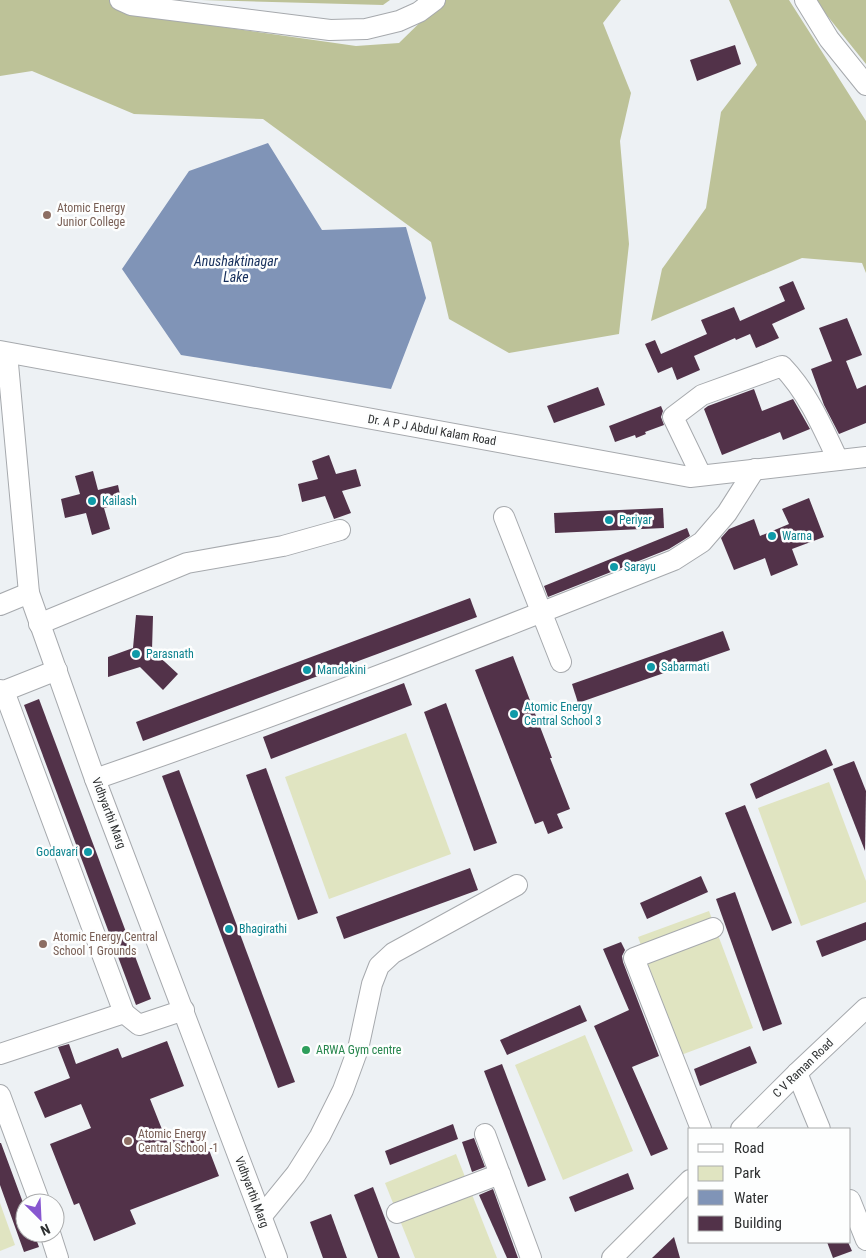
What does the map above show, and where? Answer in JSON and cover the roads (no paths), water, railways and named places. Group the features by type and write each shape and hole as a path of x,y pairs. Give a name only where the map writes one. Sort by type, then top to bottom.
{"street":[{"path":"120,0 132,5 330,30 366,29 399,21 419,12 435,0"},
{"path":"804,0 829,39 866,84"},
{"name":"Dr. A P J Abdul Kalam Road","path":"4,352 690,477 866,457"},
{"name":"Vidhyarthi Marg","path":"4,352 29,593 95,779 277,1258"},
{"path":"701,476 673,418 702,395 782,366 796,381 815,411 838,460"},
{"path":"95,779 192,746 435,654 674,560 702,542 727,513 755,469"},
{"path":"504,517 561,662"},
{"path":"39,624 187,563 283,546 340,530"},
{"path":"0,605 29,593"},
{"path":"57,670 2,691 124,1013 139,1025 184,1010"},
{"path":"261,1217 296,1174 320,1136 343,1090 358,1049 372,984 379,966 393,953 517,886"},
{"path":"701,1128 634,958 713,928"},
{"name":"C V Raman Road","path":"742,1128 866,1008"},
{"path":"0,1054 124,1013"},
{"path":"797,1073 820,1128"},
{"path":"0,1095 36,1193"},
{"path":"485,1134 531,1258"},
{"path":"397,1213 500,1174"},
{"path":"612,1258 688,1182"},
{"path":"851,1202 866,1240"},
{"path":"53,1243 58,1258"}],"water":[{"name":"Anushaktinagar Lake","path":"268,143 322,230 406,227 426,298 391,389 181,355 122,269 189,171"}],"place":[{"name":"Atomic Energy Junior College","path":"47,215"},
{"name":"Kailash","path":"92,501"},
{"name":"Periyar","path":"609,520"},
{"name":"Warna","path":"772,536"},
{"name":"Sarayu","path":"614,567"},
{"name":"Parasnath","path":"136,654"},
{"name":"Sabarmati","path":"651,667"},
{"name":"Mandakini","path":"307,670"},
{"name":"Atomic Energy Central School 3","path":"514,714"},
{"name":"Godavari","path":"88,852"},
{"name":"Bhagirathi","path":"229,929"},
{"name":"Atomic Energy Central School 1 Grounds","path":"43,944"},
{"name":"ARWA Gym centre","path":"306,1050"},
{"name":"Atomic Energy Central School -1","path":"128,1141"}]}
